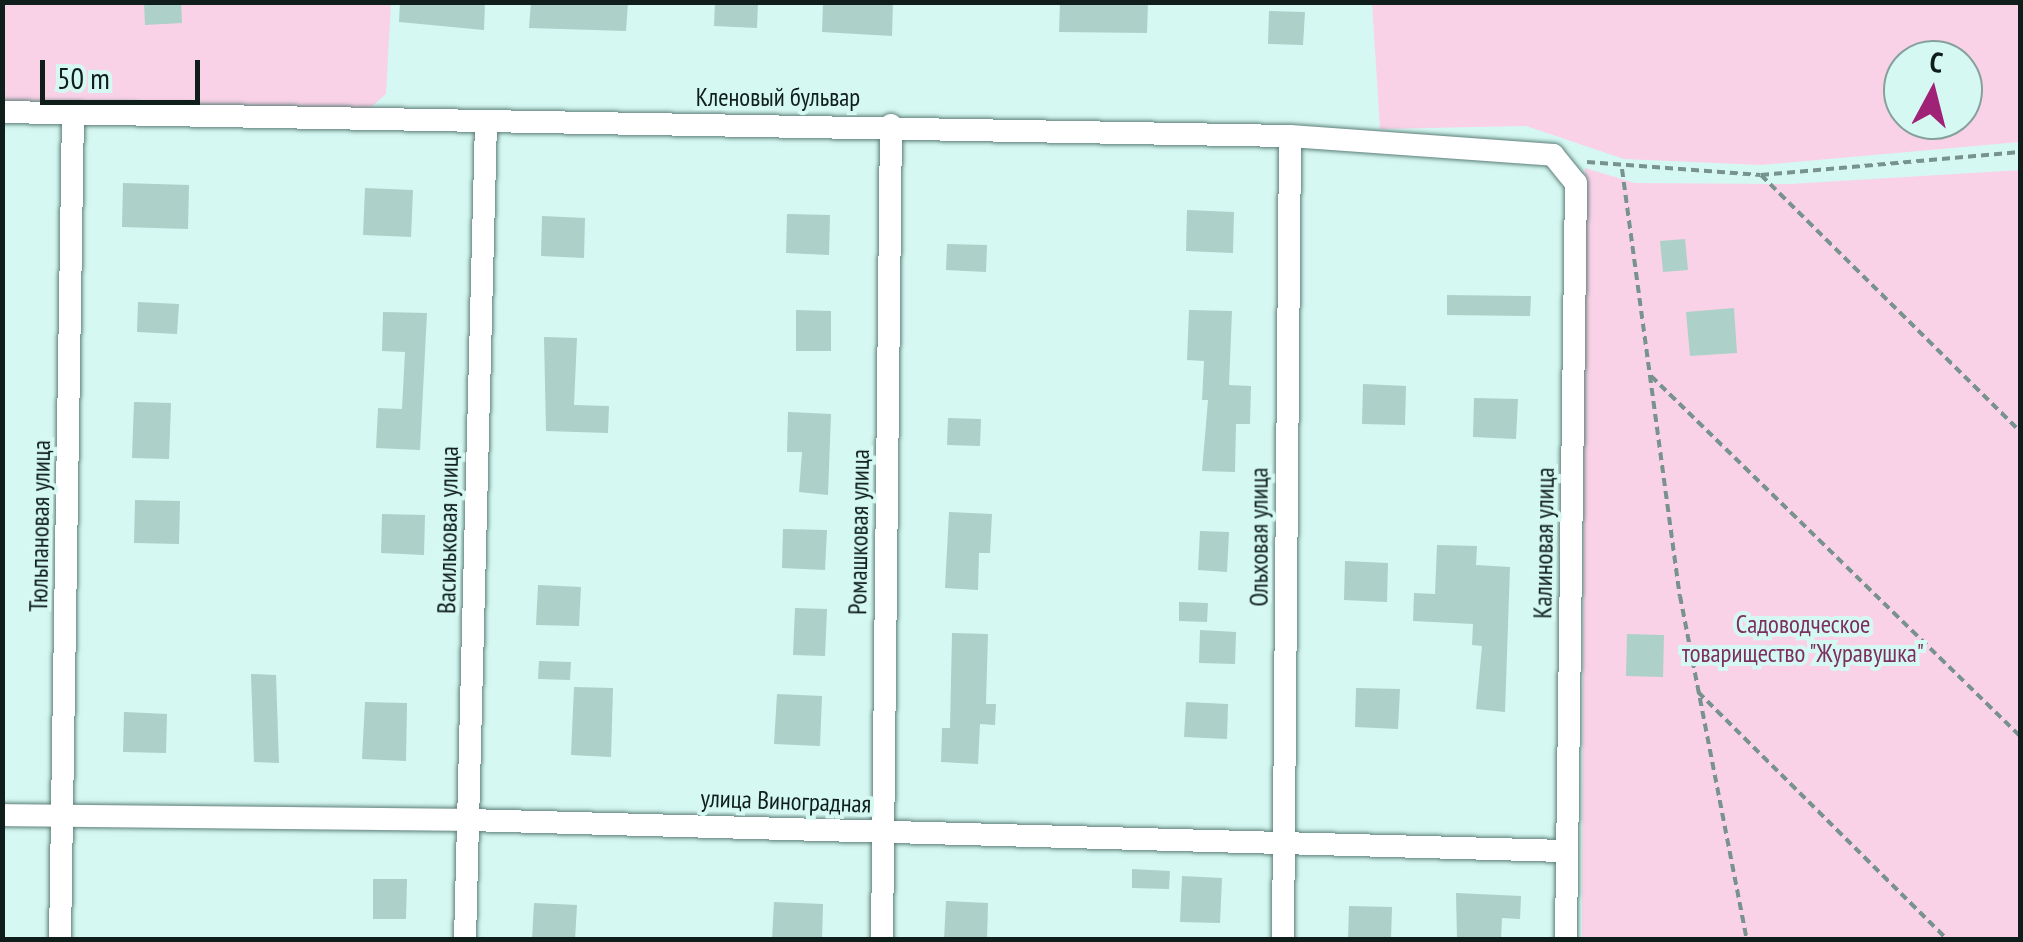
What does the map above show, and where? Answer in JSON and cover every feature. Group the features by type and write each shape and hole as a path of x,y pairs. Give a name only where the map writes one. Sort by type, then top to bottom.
{"street":[{"name":"Кленовый бульвар","path":"2,112 891,125 1290,136 1553,155"},
{"name":"Тюльпановая улица","path":"60,940 73,113"},
{"name":"Васильковая улица","path":"465,940 486,122"},
{"name":"Ромашковая улица","path":"882,940 891,125"},
{"name":"Ольховая улица","path":"1283,940 1290,136"},
{"name":"Калиновая улица","path":"1553,155 1576,183 1566,940"},
{"name":"улица Виноградная","path":"2,815 468,820 1568,851"}],"path":[{"path":"1553,155 1622,169 1761,176 2020,152"},
{"path":"1622,169 1698,692 1747,940"},
{"path":"1761,176 2020,431"},
{"path":"1650,375 2020,736"},
{"path":"1698,692 1948,940"}],"green space":[{"path":"3,3 391,3 386,94 370,108 3,101"},
{"path":"1372,3 2020,3 2020,142 1761,165 1624,159 1526,126 1380,129"},
{"name":"Садоводческое товарищество \"Журавушка\"","path":"1585,168 1635,183 1790,184 2020,170 2020,939 1582,940"}],"building":[{"path":"144,2 181,2 182,23 145,25"},
{"path":"400,2 485,2 484,30 399,22"},
{"path":"531,2 628,2 626,31 529,28"},
{"path":"715,2 758,2 757,28 714,26"},
{"path":"823,2 893,2 892,36 822,32"},
{"path":"1060,2 1148,2 1147,33 1059,32"},
{"path":"1269,11 1305,12 1303,45 1268,44"},
{"path":"123,183 189,185 188,229 122,227"},
{"path":"365,188 413,190 411,237 363,235"},
{"path":"1187,210 1234,212 1233,253 1186,251"},
{"path":"787,214 830,215 829,255 786,253"},
{"path":"542,216 585,218 584,258 541,256"},
{"path":"1685,239 1688,270 1663,272 1660,241"},
{"path":"947,244 987,245 986,272 946,270"},
{"path":"1447,295 1531,296 1530,316 1447,315"},
{"path":"138,302 179,304 177,334 137,332"},
{"path":"1734,308 1737,353 1690,356 1686,312"},
{"path":"796,310 831,311 831,351 796,351"},
{"path":"1189,310 1232,311 1229,385 1251,386 1250,424 1236,424 1235,472 1202,471 1208,400 1202,400 1204,361 1187,360"},
{"path":"383,312 427,313 420,450 376,448 378,408 402,409 405,352 382,351"},
{"path":"544,337 577,338 574,405 609,406 608,433 546,431"},
{"path":"1363,384 1406,386 1405,425 1362,424"},
{"path":"1474,398 1518,399 1516,439 1473,437"},
{"path":"134,402 171,403 169,459 132,458"},
{"path":"788,412 831,414 828,495 799,492 802,452 787,452"},
{"path":"948,418 981,419 980,446 947,445"},
{"path":"135,500 180,501 179,544 134,543"},
{"path":"949,512 992,514 990,553 979,553 978,590 945,588"},
{"path":"382,514 425,515 424,555 381,553"},
{"path":"783,529 827,530 825,570 782,568"},
{"path":"1200,531 1229,532 1227,572 1198,570"},
{"path":"1437,545 1477,546 1476,565 1510,567 1505,712 1476,709 1482,646 1472,645 1473,624 1413,621 1414,593 1435,594"},
{"path":"1345,561 1388,563 1387,602 1344,600"},
{"path":"538,585 581,587 579,626 536,625"},
{"path":"1179,602 1208,603 1207,622 1179,621"},
{"path":"795,608 827,609 825,656 793,655"},
{"path":"1200,630 1236,632 1235,664 1199,663"},
{"path":"952,633 988,634 986,704 996,704 995,725 980,724 978,764 941,762 942,728 950,728"},
{"path":"1627,634 1664,635 1663,677 1626,676"},
{"path":"539,661 571,662 570,680 538,679"},
{"path":"251,674 276,675 279,763 254,762"},
{"path":"574,687 613,688 611,757 571,755"},
{"path":"1356,688 1400,689 1398,729 1355,727"},
{"path":"777,694 822,696 820,746 774,744"},
{"path":"365,702 407,703 406,761 362,759"},
{"path":"1186,702 1228,704 1227,739 1184,737"},
{"path":"124,712 167,714 166,753 123,752"},
{"path":"1132,869 1170,871 1169,889 1132,888"},
{"path":"1182,876 1222,878 1220,923 1180,922"},
{"path":"373,879 407,879 406,919 373,919"},
{"path":"1456,893 1521,896 1520,919 1502,918 1501,940 1457,940"},
{"path":"946,901 988,903 987,940 944,940"},
{"path":"774,902 823,904 822,940 772,940"},
{"path":"534,903 577,905 575,940 532,940"},
{"path":"1349,906 1392,907 1391,940 1348,940"}]}
